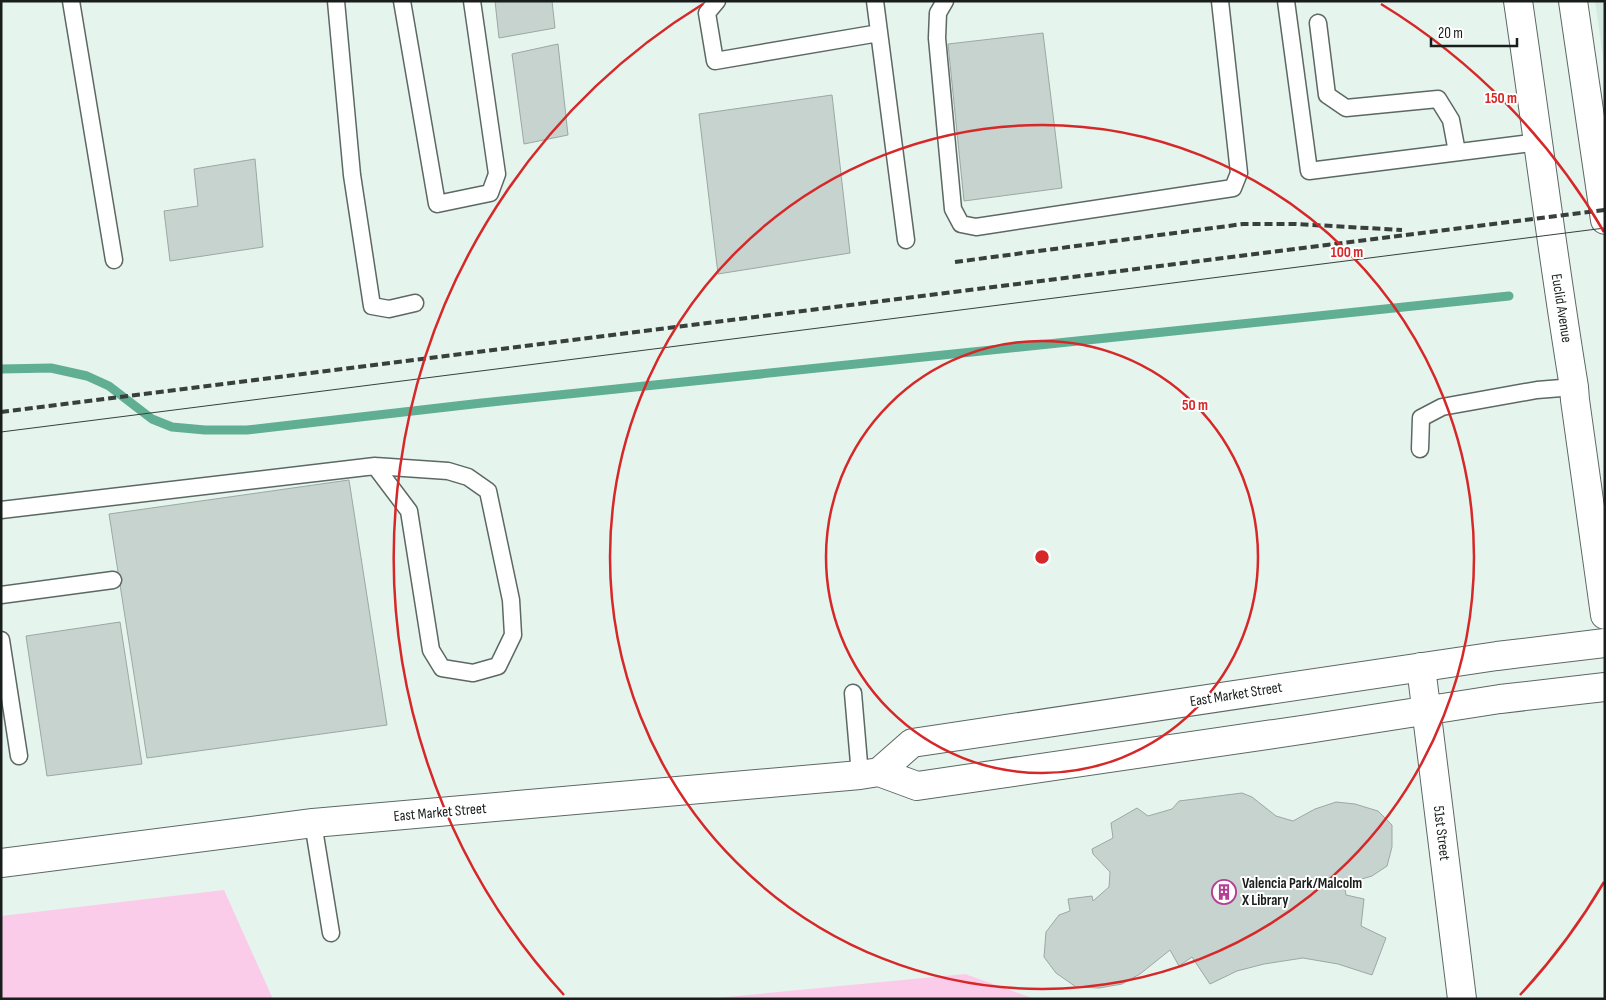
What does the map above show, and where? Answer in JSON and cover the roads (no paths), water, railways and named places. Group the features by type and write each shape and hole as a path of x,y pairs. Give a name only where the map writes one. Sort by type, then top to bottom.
{"main road":[{"name":"Euclid Avenue","path":"1518,1 1605,615"},
{"path":"1573,1 1598,116 1605,220"},
{"name":"East Market Street","path":"869,774 912,743 1497,656 1605,643"},
{"name":"51st Street","path":"1421,667 1462,999"},
{"name":"East Market Street","path":"1,862 313,824 869,774 917,786 1426,712 1500,699 1605,687"}],"lane":[{"path":"71,1 114,260"},
{"path":"336,1 352,175 372,306 389,309 415,302"},
{"path":"402,1 437,204 490,193 497,174 472,1"},
{"path":"717,1 708,13 715,61 878,33"},
{"path":"875,1 906,240"},
{"path":"945,1 938,13 936,38 953,210 961,224 976,227 1233,188 1239,173 1220,1"},
{"path":"1286,1 1309,171 1539,142"},
{"path":"1318,23 1327,96 1346,108 1438,99 1451,120 1457,152"},
{"path":"1420,449 1421,418 1442,407 1537,390 1574,387"},
{"path":"1,510 375,466 448,471 468,477 488,491 511,600 513,636 498,666 473,673 442,668 431,650 409,511 375,466"},
{"path":"1,595 113,580"},
{"path":"1,640 19,756"},
{"path":"853,693 869,774"},
{"path":"313,824 331,933"}],"waterway":[{"path":"1,369 51,368 87,376 109,386 152,419 172,427 205,430 247,430 482,403 1509,296"}],"tram line":[{"path":"1,432 1605,228"}],"railway":[{"path":"1,412 1605,210"},
{"path":"955,262 1243,224 1296,224 1402,230"}],"place":[{"name":"Valencia Park/Malcolm X Library","path":"1224,892"}]}
